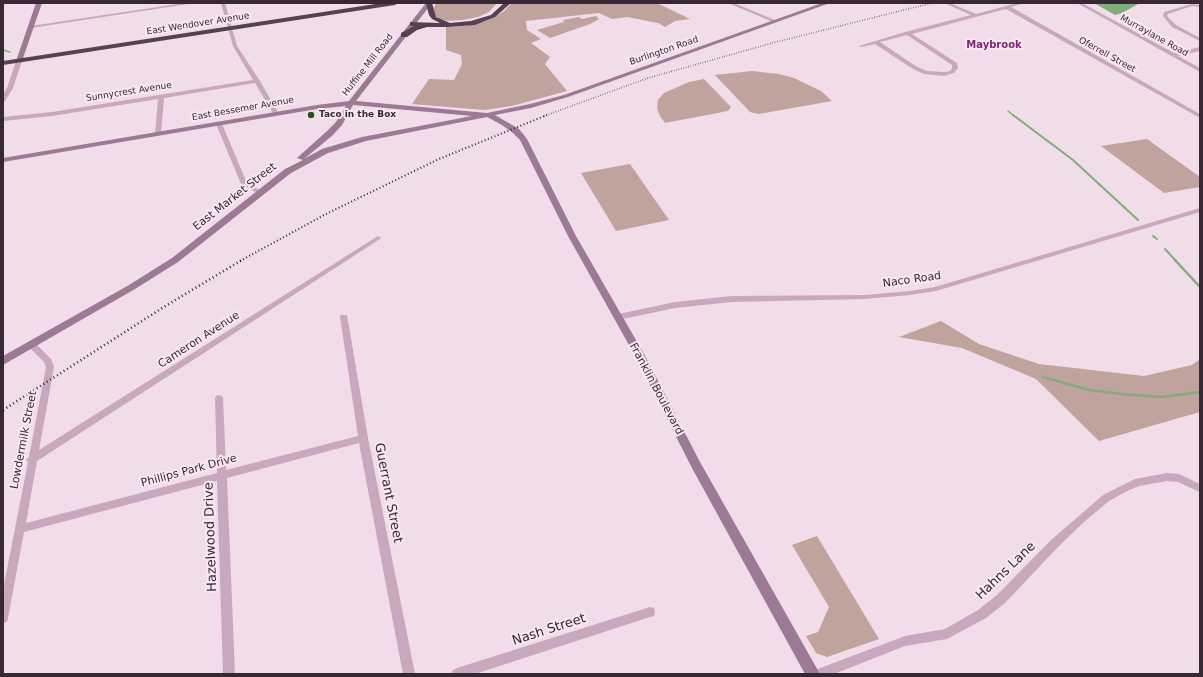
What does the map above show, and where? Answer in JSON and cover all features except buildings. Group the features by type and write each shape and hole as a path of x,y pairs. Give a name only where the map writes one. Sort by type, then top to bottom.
{"highway":[{"path":"274,17 346,3"},
{"name":"East Wendover Avenue","path":"229,27 274,17 370,3"},
{"name":"East Wendover Avenue","path":"3,63 20,58 396,3"},
{"path":"429,3 431,14 434,18 447,23"},
{"path":"414,23 466,22 480,18 497,9 500,3"},
{"path":"414,23 429,25 458,25 479,21 493,16 508,3"},
{"path":"404,35 416,28 429,25"},
{"name":"East Wendover Avenue","path":"3,58 20,58"}],"main road":[{"path":"20,58 39,3"},
{"name":"Huffine Mill Road","path":"288,171 339,122 351,103 429,3"},
{"name":"Burlington Road","path":"505,112 566,96 827,3"},
{"name":"East Bessemer Avenue","path":"3,160 317,106 351,103 489,115"},
{"path":"508,126 508,118 514,110"},
{"name":"East Market Street","path":"3,361 175,260 288,171 322,152 364,140 505,112"},
{"name":"Franklin Boulevard","path":"489,115 508,126 523,139 572,236 618,317 696,465 813,674"},
{"path":"322,152 323,139"},
{"path":"316,145 322,152"}],"street":[{"path":"31,27 193,3"},
{"path":"223,3 235,46 258,81 276,114"},
{"path":"730,3 775,21"},
{"path":"946,3 975,15"},
{"path":"861,46 1022,3"},
{"name":"Murraylane Road","path":"1079,3 1200,70"},
{"path":"1200,6 1192,5 1177,9 1166,13 1165,16 1174,26 1200,40"},
{"name":"Oferrell Street","path":"1007,7 1200,116"},
{"path":"876,42 915,68 926,73 944,74 952,72 956,68 955,64 907,33"},
{"path":"1173,56 1200,49"},
{"path":"3,100 20,58"},
{"name":"Sunnycrest Avenue","path":"3,119 52,114 258,81"},
{"path":"158,134 161,96"},
{"path":"219,124 244,184 261,193"},
{"name":"Naco Road","path":"618,317 675,305 732,299 864,297 936,289 1200,210"},
{"name":"Cameron Avenue","path":"31,460 378,238"},
{"name":"Guerrant Street","path":"344,317 363,438 409,674"},
{"name":"Lowdermilk Street","path":"3,618 5,601 20,529 31,460 50,367 48,361 32,345"},
{"name":"Hazelwood Drive","path":"219,398 229,674"},
{"name":"Phillips Park Drive","path":"20,529 363,438"},
{"name":"Hahns Lane","path":"819,674 904,641 947,634 982,614 1001,599 1081,518 1106,498 1122,489 1138,482 1167,477 1179,478 1200,488"},
{"name":"Nash Street","path":"457,674 472,672 650,612"}],"shaded area":[{"path":"436,3 497,3 489,12 478,17 448,21 439,19 434,14"},
{"path":"512,3 657,3 690,19 675,21 665,27 658,23 627,17 612,19 599,13 526,21 527,30 541,39 531,43 550,57 545,64 567,91 512,106 484,110 412,104 429,79 454,80 462,64 461,55 446,50 446,27 465,26 486,21 503,12"},
{"path":"1094,3 1140,3 1122,13 1115,15"},
{"path":"596,16 599,19 590,24 550,38 537,30 564,22 563,20 579,17 582,19"},
{"path":"752,71 779,74 794,78 821,91 832,101 759,114 750,112 715,75"},
{"path":"704,79 731,107 728,111 665,123 657,108 658,100 664,93 689,82"},
{"path":"1147,139 1200,177 1200,187 1164,193 1101,146"},
{"path":"630,164 669,220 616,231 581,173"},
{"path":"941,321 979,344 1039,364 1144,376 1192,365 1200,359 1200,412 1099,441 1036,379 962,348 899,337"},
{"path":"817,536 879,639 827,657 816,653 806,636 818,632 829,607 792,545"}],"waterway":[{"path":"3,50 10,52"},
{"path":"1008,111 1014,116"},
{"path":"1013,115 1073,160 1138,220"},
{"path":"1153,236 1157,239"},
{"path":"1165,249 1176,261"},
{"path":"1175,260 1200,287"},
{"path":"1043,377 1089,390 1122,394 1161,397 1200,392"}],"railway":[{"path":"544,116 648,78 776,42 932,3"},
{"path":"240,261 326,214 439,159 547,115"},
{"path":"3,410 167,305 242,260"}],"place":[{"name":"Taco in the Box","path":"311,115"}],"district":[{"name":"Maybrook","path":"994,45"}]}
